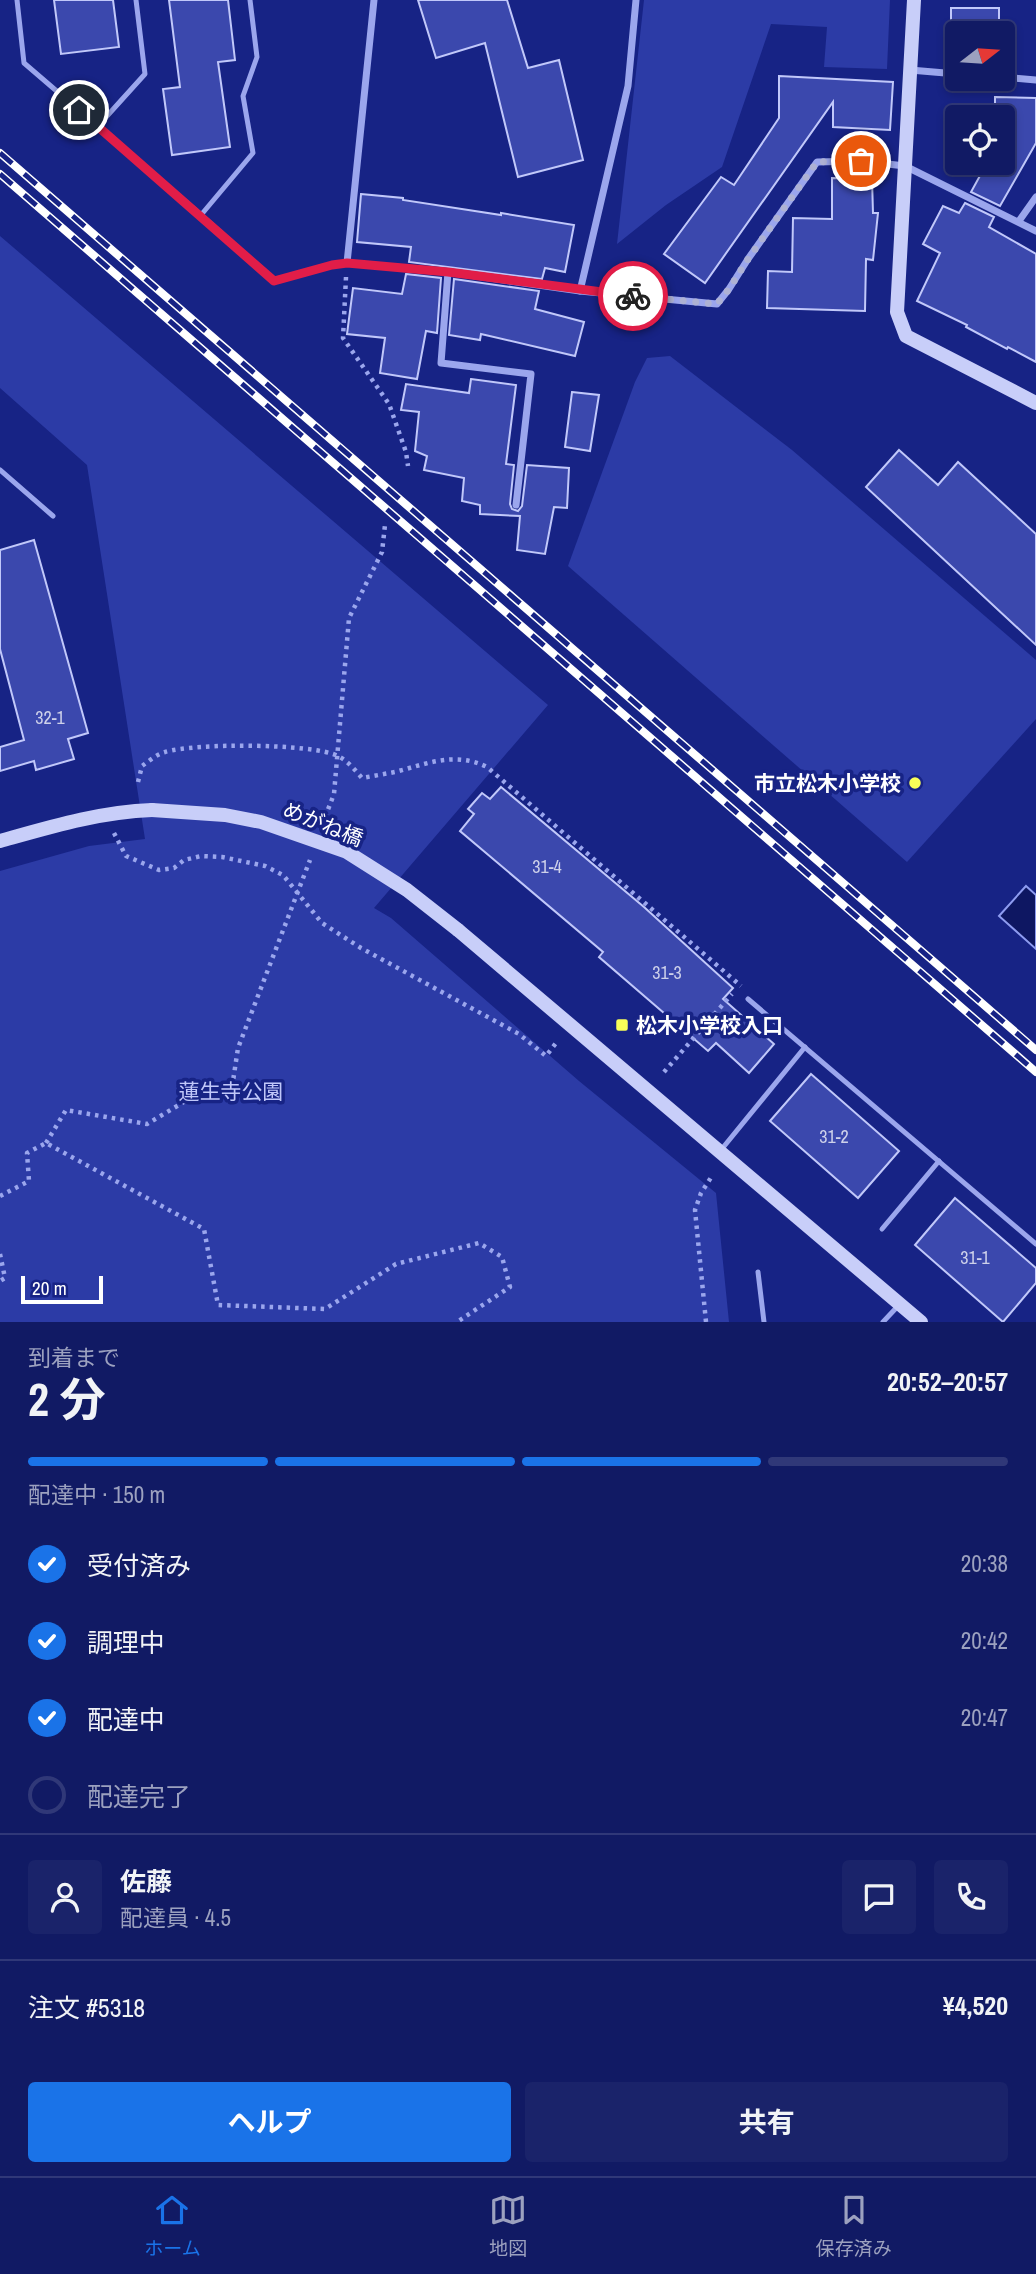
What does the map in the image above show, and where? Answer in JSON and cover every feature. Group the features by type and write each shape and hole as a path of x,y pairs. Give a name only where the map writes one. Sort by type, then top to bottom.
{"street":[{"path":"374,0 347,263 448,272 580,290 717,304 817,162 861,161 905,166 1036,231"},
{"path":"580,290 628,86 636,0"},
{"path":"914,0 897,312 906,336 1036,403"},
{"path":"910,70 945,73"},
{"path":"1015,78 1036,80"},
{"path":"1019,221 1036,197"},
{"path":"448,272 440,363 531,374 516,505"},
{"name":"めがね橋","path":"0,841 81,819 152,810 212,814 261,822 347,852 407,890 458,930 921,1322"}],"lane":[{"path":"16,0 24,63 274,281 347,263"},
{"path":"98,126 145,74 136,0"},
{"path":"201,215 253,153 243,96 257,57 250,0"},
{"path":"1,473 53,516"},
{"path":"748,999 1036,1244"},
{"path":"719,1153 805,1047"},
{"path":"882,1229 939,1161"},
{"path":"758,1272 764,1322"},
{"path":"883,1322 900,1304"}],"path":[{"path":"347,263 343,338 389,404 406,452 408,466"},
{"path":"320,831 334,794 349,618 382,552 385,525"},
{"path":"138,782 142,766 163,752 184,749 265,746 336,755 348,762 362,778 430,761 474,761 487,767 742,987 664,1072"},
{"path":"114,834 126,856 159,870 174,868 184,860 201,856 222,857 265,866 283,875 321,923 361,948 519,1034 546,1056 556,1043"},
{"path":"0,1196 29,1181 27,1153 46,1143 66,1110 147,1124 204,1090 230,1101 238,1048 311,855"},
{"path":"46,1143 204,1229 218,1306 325,1309 396,1264 479,1243 502,1257 510,1287 457,1322"},
{"path":"706,1322 695,1210 701,1193 712,1176"},
{"path":"0,1254 5,1278 0,1281"}],"green space":[{"path":"644,0 890,0 887,69 824,67 827,27 771,24 722,167 666,205 617,244"},
{"name":"蓮生寺公園","path":"0,236 548,705 374,908 391,918 579,1081 716,1193 729,1322 0,1322 0,871 89,846 145,839 87,465 0,388"},
{"path":"670,356 792,450 1036,660 1036,719 907,862 568,566 635,382 647,358"}],"shaded area":[{"path":"1026,886 1036,895 1036,949 999,916"}],"building":[{"path":"54,0 113,0 119,47 61,54"},
{"path":"169,0 228,0 235,60 218,62 230,147 172,155 163,89 180,87"},
{"path":"418,0 507,0 528,68 559,60 583,160 518,177 485,43 436,58"},
{"path":"951,8 999,8 999,21 951,21"},
{"path":"779,76 893,82 890,130 833,127 833,102 705,283 664,254 721,177 734,185 779,118"},
{"path":"995,97 1036,98 1036,143 1000,206 971,192 980,175 1015,175 1015,105 995,105"},
{"path":"832,178 872,179 873,213 878,213 873,260 866,259 865,311 767,308 768,271 792,272 793,218 832,219"},
{"path":"361,194 574,225 565,272 545,268 542,279 409,262 411,247 357,242"},
{"path":"965,203 994,217 989,227 1036,254 1036,362 917,301 940,253 923,244 943,206 959,213"},
{"path":"406,274 441,278 437,333 426,331 417,379 380,373 385,338 347,334 353,288 402,294"},
{"path":"454,279 539,291 535,309 584,322 575,356 481,334 480,340 449,335"},
{"path":"471,379 516,385 506,464 514,465 510,504 512,509 518,511 522,506 527,465 569,468 567,508 554,507 545,554 517,550 520,516 480,514 480,505 462,501 464,478 424,470 427,456 415,451 419,412 401,410 406,384 469,393"},
{"path":"572,392 599,395 590,451 565,447"},
{"path":"899,450 938,485 958,462 1036,534 1036,645 866,487"},
{"path":"34,540 88,733 68,739 74,759 36,770 34,761 0,771 0,747 24,740 0,649 0,550"},
{"path":"501,787 644,907 733,988 723,999 774,1044 749,1073 716,1043 708,1051 599,957 603,952 460,831 474,814 468,809 482,793 490,799"},
{"path":"811,1074 899,1151 858,1198 770,1121"},
{"path":"955,1198 1036,1268 1036,1283 1003,1322 915,1245"}],"railway":[{"path":"0,153 1036,1050"},
{"path":"0,174 1036,1072"}],"way so far":[{"path":"633,296 717,304 817,162 861,161"}],"place":[{"name":"市立松木小学校","path":"915,783"},
{"name":"松木小学校入口","path":"622,1025"}],"route":[{"path":"79,110 274,281 347,263 448,272 633,296"}]}
